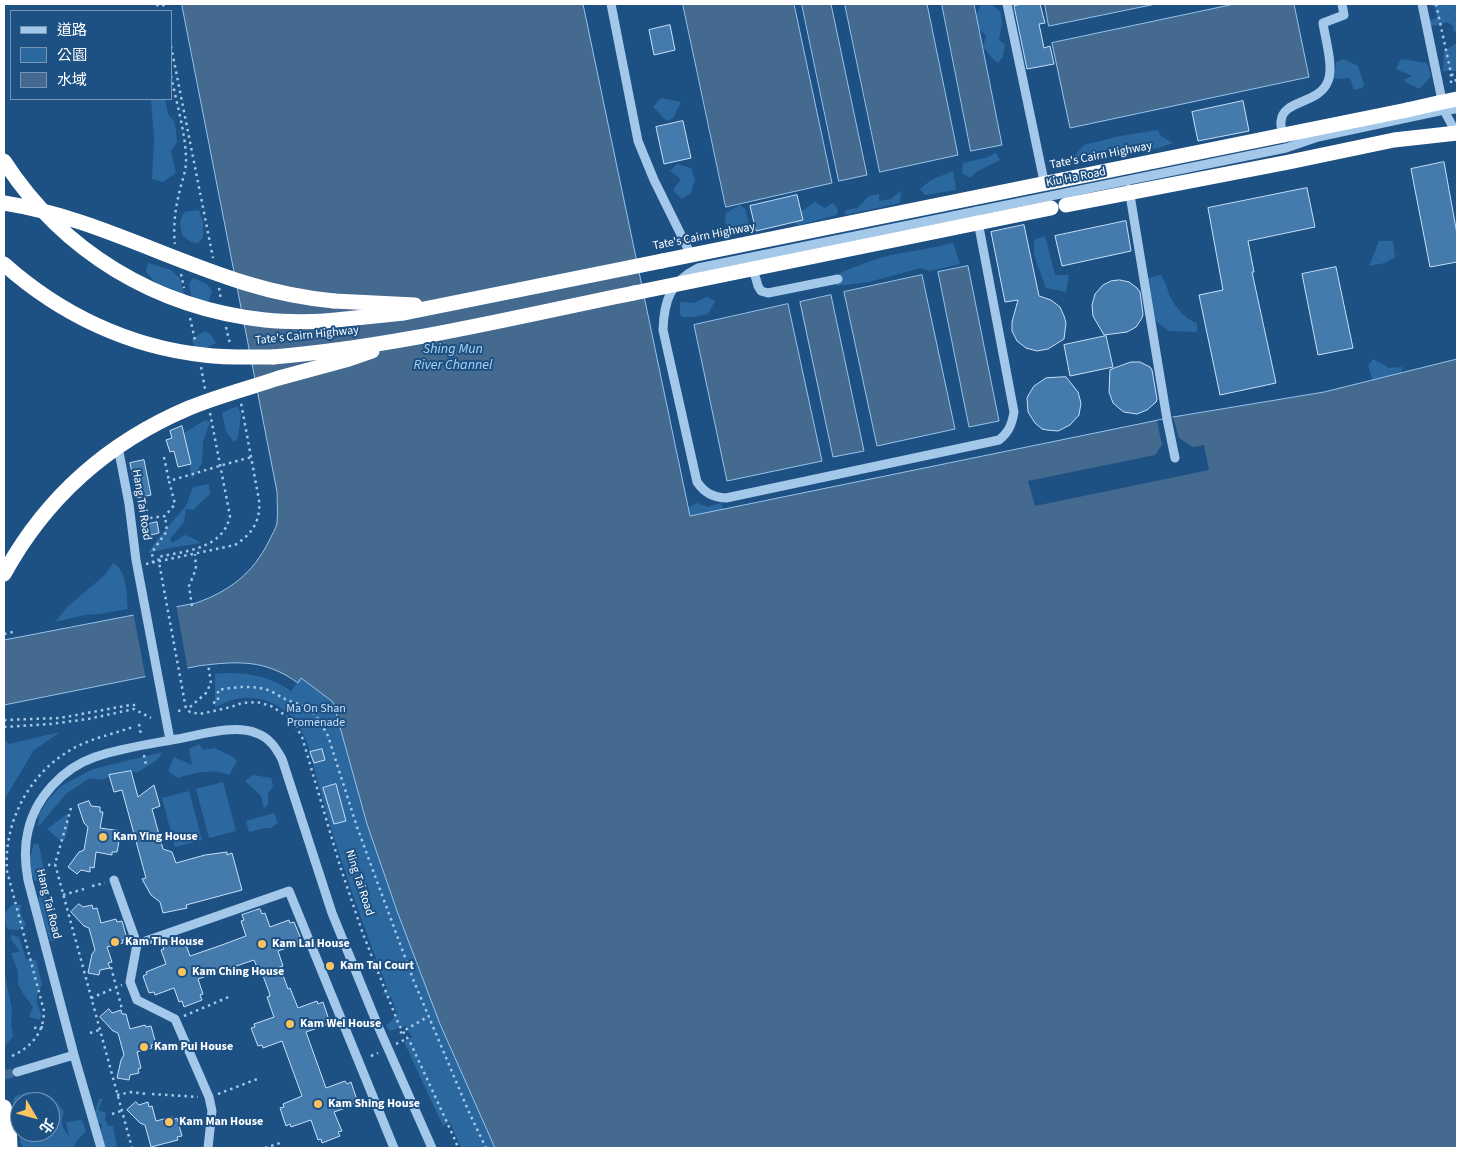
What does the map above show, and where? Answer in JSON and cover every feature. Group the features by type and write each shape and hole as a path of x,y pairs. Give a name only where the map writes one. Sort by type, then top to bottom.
{"highway":[{"name":"Tate's Cairn Highway","path":"4,161 29,197 76,243 113,269 150,289 210,310 242,316 287,321 336,321 404,313 1454,92"},
{"name":"Tate's Cairn Highway","path":"4,264 32,287 66,310 122,336 183,352 222,356 272,357 340,349 414,337 1394,140 1457,134"},
{"path":"4,203 72,219 224,276 267,289 334,301 436,306"},
{"path":"4,574 32,530 63,493 96,463 136,434 210,400 349,359 414,337"},
{"path":"4,1107 9,1124 10,1148"},
{"path":"4,1133 10,1148"}],"street":[{"path":"611,4 638,141 654,180 698,268 688,274 670,293 664,310 663,330 696,482 703,490 714,497 726,498 999,440 1007,434 1014,412 976,211"},
{"path":"1007,4 1047,196"},
{"path":"1286,148 1281,122 1284,112 1292,105 1307,100 1319,93 1328,82 1330,70 1323,23 1344,15 1342,4"},
{"path":"1422,4 1444,110 1457,134"},
{"name":"Kiu Ha Road","path":"698,268 1286,148 1318,137 1444,110 1457,109"},
{"path":"1128,181 1175,458"},
{"path":"750,257 761,292 768,293 838,279"},
{"name":"Hang Tai Road","path":"102,1148 74,1055 28,880 25,857 28,830 35,812 55,782 78,764 94,757 170,740 137,566 120,452"},
{"path":"170,740 234,730 246,730 258,733 268,739 276,748 282,760 332,913 378,1026 432,1148"},
{"path":"114,880 137,944 130,982 137,1000 175,1019 209,1097 212,1111 208,1148"},
{"path":"137,944 289,891 394,1148"},
{"path":"17,1072 74,1055"}],"path":[{"path":"1436,4 1454,92"},
{"path":"172,51 213,259"},
{"path":"1451,73 1457,82"},
{"path":"218,287 222,306"},
{"path":"226,325 230,344"},
{"path":"137,566 235,545 250,534 257,523 260,510 241,401"},
{"path":"150,518 165,516 176,504 164,457"},
{"path":"169,481 252,457"},
{"name":"Hang Tai Road","path":"190,712 186,709 158,557 193,550 204,546 221,535 230,516 224,482"},
{"path":"153,563 152,552 167,530 165,516"},
{"path":"192,606 188,586 196,569 195,554"},
{"path":"4,634 12,632"},
{"path":"190,707 206,693 211,683 208,664"},
{"path":"213,704 218,701 218,690 244,686 257,688 268,690 287,700 305,706 321,723 328,736 357,827 413,979 486,1148"},
{"name":"Ning Tai Road","path":"190,712 200,714 242,703 257,702 278,710 294,723 302,737 340,866 363,934 401,1032 411,1044 458,1148"},
{"path":"4,720 60,718 130,704 134,705 134,709 151,718"},
{"path":"4,728 88,719 134,709"},
{"path":"178,711 184,710"},
{"path":"71,808 55,864 132,1148"},
{"path":"48,865 55,864"},
{"path":"63,895 84,889"},
{"path":"111,967 122,1009"},
{"path":"91,998 116,988"},
{"path":"175,1019 231,996"},
{"path":"401,1032 429,1016"},
{"path":"34,1028 47,1027"},
{"path":"90,1034 99,1030"},
{"path":"117,1095 131,1092 147,1094"},
{"path":"112,1114 121,1111"},
{"path":"265,1148 283,1142"}],"green space":[{"path":"979,4 993,4 1000,11 1002,23 999,40 1005,44 1003,57 998,63 983,47 986,36 974,23"},
{"path":"1430,4 1457,4 1455,8 1457,13 1457,34 1453,30 1453,26 1447,22 1424,27 1423,22 1437,18 1435,8"},
{"path":"1457,43 1457,71 1443,71 1444,51"},
{"path":"1344,59 1358,66 1364,84 1362,88 1354,90 1350,78 1334,79 1336,62"},
{"path":"1401,59 1427,63 1431,76 1420,89 1404,80 1412,76 1396,69"},
{"path":"661,98 681,102 673,118 667,121 653,107"},
{"path":"151,100 165,100 168,114 175,123 177,142 171,151 176,173 163,182 152,179 154,138"},
{"path":"1158,130 1161,136 1173,143 1159,148 1130,153 1117,147 1071,160 1084,145 1120,136"},
{"path":"996,153 1000,160 978,171 970,178 962,173 963,163 988,157"},
{"path":"677,164 691,168 695,179 691,193 682,199 673,190 681,179 670,171"},
{"path":"953,171 956,190 925,195 920,189 931,180"},
{"path":"901,191 900,203 845,215 845,210 857,208 869,196 879,194 879,201 891,199"},
{"path":"815,202 825,208 833,203 838,209 837,215 799,225 795,224 797,214"},
{"path":"740,205 745,209 749,223 743,229 735,232 729,230 725,221 726,213"},
{"path":"199,210 203,222 203,237 198,243 191,242 182,235 180,222 184,212"},
{"path":"1045,236 1055,275 1069,275 1066,292 1046,288 1034,255 1034,240"},
{"path":"1379,241 1393,241 1395,257 1385,263 1369,266"},
{"path":"953,243 960,264 930,271 921,268 869,282 836,286 840,273 866,263 891,255"},
{"path":"148,263 171,270 180,278 184,294 155,282 146,272"},
{"path":"1161,275 1171,299 1180,312 1197,323 1197,332 1169,331 1149,316 1144,279"},
{"path":"193,278 207,284 212,291 208,303 192,299 189,284"},
{"path":"707,297 715,301 708,314 694,317 683,317 680,315 680,302 694,303"},
{"path":"205,331 211,335 216,343 206,348 194,347 192,339"},
{"path":"1373,359 1389,368 1402,367 1401,383 1376,390 1368,366"},
{"path":"237,406 241,414 238,438 234,442 226,431 222,413"},
{"path":"205,420 210,422 203,442 202,463 192,480 184,433"},
{"path":"209,484 210,494 193,510 186,509 184,522 170,539 172,543 185,535 201,543 148,553 159,537 186,506 193,487"},
{"path":"697,503 708,507 721,503 725,514 682,523 687,508"},
{"path":"113,563 124,577 128,609 85,615 55,622 67,607 106,574"},
{"name":"Ma On Shan Promenade","path":"226,673 260,677 276,682 291,691 301,678 333,702 367,824 397,911 440,1024 495,1148 461,1148 450,1122 443,1126 404,1042 412,1037 405,1026 390,1031 386,1025 397,1014 391,997 382,994 387,988 346,875 301,729 283,709 262,700 239,698 215,707 215,674"},
{"path":"60,732 34,750 4,800 4,739 9,744"},
{"path":"199,744 203,750 215,748 237,761 229,775 210,772 178,778 168,771 174,757 192,765 189,749"},
{"path":"163,752 157,760 138,772 123,771 102,780 90,778 67,793 38,827 39,814 47,801 61,786 93,769"},
{"path":"253,775 271,778 273,786 268,794 268,804 264,809 261,796 245,781"},
{"path":"223,782 236,831 209,838 196,789"},
{"path":"189,791 202,840 175,847 162,798"},
{"path":"274,813 278,823 270,828 249,832 246,821"},
{"path":"67,814 69,824 64,841 47,829"},
{"path":"34,843 39,845 45,877 40,881 35,881 23,864 31,854"},
{"path":"42,893 51,902 54,941 50,941 38,902 39,894"},
{"path":"12,905 22,905 20,912 26,925 18,930 7,929 4,914"},
{"path":"11,935 19,937 26,959 36,960 42,985 37,997 37,1003 42,1015 39,1020 29,1017 33,1007 18,984 18,971 11,953 20,952 11,939"},
{"path":"4,970 12,1009 11,1024 13,1036 4,1047"},
{"path":"99,1099 103,1099 98,1110 106,1113 105,1119 108,1126 113,1126 117,1148 100,1148 99,1141 102,1125 93,1119"},
{"path":"60,1106 64,1112 62,1125 69,1136 66,1122 82,1120 86,1131 76,1142 74,1148 24,1148 20,1142 60,1142"}],"water":[{"name":"Shing Mun River Channel","path":"182,4 583,4 690,516 1173,417 1324,392 1457,359 1457,1148 495,1148 440,1024 397,911 367,824 333,702 301,678 298,683 286,675 262,666 225,663 198,666 4,705 4,640 196,603 220,593 248,572 263,552 276,525 277,492"},
{"path":"683,4 794,4 832,183 726,207"},
{"path":"802,4 831,4 867,175 839,181"},
{"path":"845,4 927,4 958,155 880,172"},
{"path":"942,4 974,4 1002,145 971,151"},
{"path":"1045,4 1156,4 1049,26"},
{"path":"1235,4 1294,4 1309,77 1070,128 1052,43"},
{"path":"968,266 999,421 969,427 938,272"},
{"path":"922,275 955,429 877,446 844,292"},
{"path":"831,295 864,451 833,457 800,302"},
{"path":"788,304 822,461 727,481 694,325"}],"pier":[{"path":"1173,417 1179,438 1193,447 1204,445 1209,470 1035,506 1028,481 1155,455 1162,445 1157,421"},
{"path":"176,604 188,671 146,679 133,612"}],"building":[{"path":"1040,4 1045,23 1039,24 1044,48 1050,46 1054,64 1027,69 1014,6"},
{"path":"670,25 675,50 654,55 649,30"},
{"path":"1243,101 1249,131 1198,141 1192,112"},
{"path":"683,121 691,158 664,164 656,127"},
{"path":"1444,162 1457,234 1457,262 1430,267 1411,169"},
{"path":"1307,188 1315,227 1248,241 1254,272 1252,272 1276,383 1220,395 1199,295 1223,290 1208,208"},
{"path":"797,195 803,220 756,231 750,206"},
{"path":"1126,221 1131,251 1062,266 1055,236"},
{"path":"1024,225 1039,296 1051,300 1060,307 1066,323 1064,339 1048,349 1037,351 1026,348 1017,341 1012,331 1012,322 1018,300 1005,302 991,232"},
{"path":"1336,267 1353,348 1318,355 1302,274"},
{"path":"1111,281 1129,282 1140,292 1142,318 1136,327 1127,332 1104,335 1093,316 1092,305 1095,294 1103,285"},
{"path":"1106,336 1113,367 1070,376 1064,345"},
{"path":"1131,362 1140,362 1150,367 1157,399 1147,410 1137,414 1124,412 1120,409 1113,403 1109,392 1110,370"},
{"path":"1066,377 1078,392 1081,403 1079,415 1070,425 1058,431 1042,429 1035,423 1028,412 1027,398 1034,386 1046,378"},
{"path":"182,426 191,464 178,467 174,451 170,452 166,440 172,438 170,431"},
{"path":"144,460 151,495 137,498 130,463"},
{"path":"157,522 159,533 143,537 141,526"},
{"path":"322,749 325,760 314,763 310,752"},
{"path":"131,771 138,797 154,785 160,806 152,809 163,849 172,852 176,863 205,855 227,852 227,855 232,853 242,890 186,905 187,908 163,913 160,902 151,895 142,879 146,878 122,790 114,792 109,775"},
{"path":"336,784 346,821 334,824 323,788"},
{"name":"Kam Ying House","path":"89,801 91,806 100,807 100,812 103,812 100,828 121,831 117,852 112,852 112,855 96,852 94,868 90,867 90,872 81,870 77,874 68,867 79,852 84,850 88,827 84,823 78,805"},
{"name":"Kam Tin House","path":"79,904 83,907 92,905 93,909 97,908 101,923 116,919 117,922 122,921 127,939 122,940 123,943 107,947 112,962 108,963 110,968 100,970 99,975 88,973 92,954 95,950 89,928 84,926 71,912"},
{"path":"260,909 262,914 265,913 270,927 289,920 290,923 294,922 301,939 297,941 298,944 278,951 283,966 280,967 288,989 290,988 298,1008 317,1001 318,1004 323,1002 329,1020 324,1022 326,1025 306,1032 326,1088 345,1081 347,1084 351,1082 357,1100 353,1102 354,1105 334,1112 342,1131 338,1132 340,1136 322,1143 321,1139 318,1140 311,1120 291,1127 290,1124 286,1126 280,1108 284,1107 283,1104 302,1096 282,1041 263,1048 262,1045 258,1046 251,1028 255,1027 254,1024 274,1017 267,997 270,996 269,992 262,973 260,974 254,960 198,979 203,994 200,995 202,1000 184,1007 182,1001 179,1002 174,988 155,995 154,992 149,993 143,976 147,974 146,972 166,964 161,950 164,949 162,944 180,937 182,943 185,942 190,956 219,946 246,936 241,921 244,920 242,915"},
{"name":"Kam Pui House","path":"109,1009 112,1013 121,1010 122,1014 126,1014 130,1029 145,1025 146,1027 151,1026 156,1044 151,1045 152,1048 137,1052 141,1068 138,1069 139,1073 130,1075 129,1080 117,1078 124,1055 118,1033 113,1031 100,1017"},
{"name":"Kam Man House","path":"136,1102 139,1105 148,1102 149,1107 152,1106 156,1121 172,1117 173,1120 177,1118 182,1136 177,1137 178,1140 151,1147 145,1125 140,1123 127,1110"}],"tunnel":[{"path":"4,1075 17,1072"}],"place":[{"name":"Kam Ying House","path":"103,837"},
{"name":"Kam Tin House","path":"115,942"},
{"name":"Kam Lai House","path":"262,944"},
{"name":"Kam Tai Court","path":"330,966"},
{"name":"Kam Ching House","path":"182,972"},
{"name":"Kam Wei House","path":"290,1024"},
{"name":"Kam Pui House","path":"144,1047"},
{"name":"Kam Shing House","path":"318,1104"},
{"name":"Kam Man House","path":"169,1122"}]}
